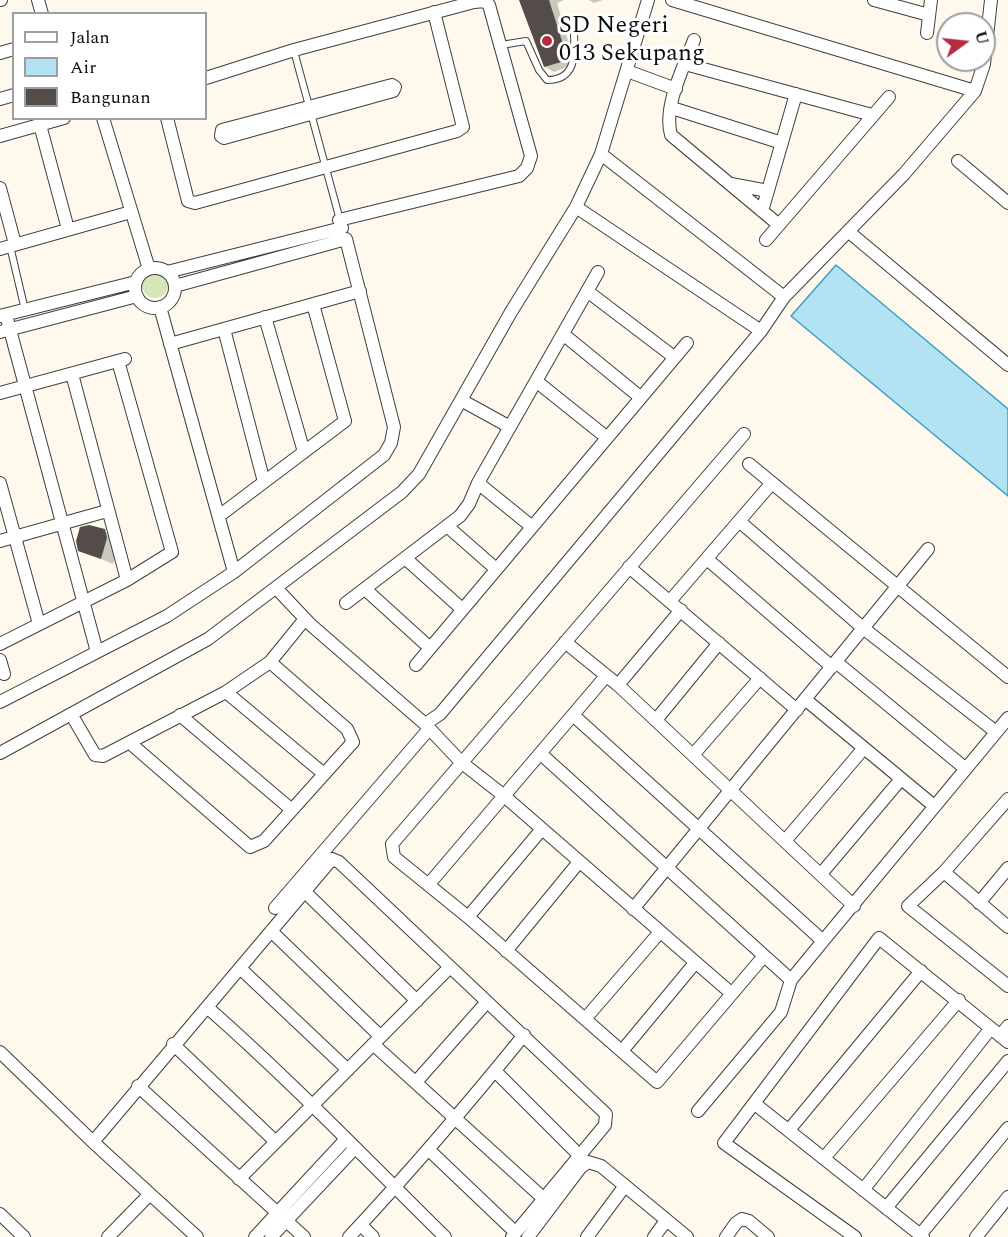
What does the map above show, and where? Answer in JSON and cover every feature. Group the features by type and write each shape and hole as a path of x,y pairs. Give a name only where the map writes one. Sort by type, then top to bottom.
{"street":[{"path":"0,753 208,639 277,590 402,492 418,474 576,207 601,154 648,0"},
{"path":"672,0 975,91"},
{"path":"874,0 929,15"},
{"path":"927,33 931,0"},
{"path":"275,908 761,331 784,297 904,174 975,91 984,64 991,0"},
{"path":"175,286 342,229 519,176 527,168 531,156 492,10 485,1 434,12 294,50 207,78"},
{"path":"168,120 188,201 191,202 462,129 434,12"},
{"path":"694,40 676,89 669,127 676,141 779,225"},
{"path":"685,64 872,115"},
{"path":"627,71 676,89"},
{"path":"310,111 224,138 221,136 222,130 310,111 393,91 395,87 392,85 310,111"},
{"path":"762,211 796,94"},
{"path":"766,240 889,97"},
{"path":"672,108 782,143"},
{"path":"0,136 57,120"},
{"path":"104,120 149,269"},
{"path":"40,125 68,229"},
{"path":"601,154 784,297"},
{"path":"958,161 1008,202"},
{"path":"729,184 768,191"},
{"path":"0,188 8,246 131,212"},
{"path":"576,207 761,331"},
{"path":"149,269 167,272 342,229"},
{"path":"0,702 167,616 234,572 384,455 391,443 394,427 342,229"},
{"path":"849,232 1008,365"},
{"path":"97,652 27,386 5,331 3,316 136,282 149,269"},
{"path":"136,282 137,296 146,306 160,307 171,300 175,286 167,272"},
{"path":"346,603 447,526 470,504 478,483 598,272"},
{"path":"170,344 360,291"},
{"path":"587,291 674,357"},
{"path":"5,331 137,296"},
{"path":"219,516 345,421 313,304"},
{"path":"160,307 234,572"},
{"path":"265,317 304,452"},
{"path":"224,329 264,482"},
{"path":"562,334 640,397"},
{"path":"416,665 687,343"},
{"path":"0,393 122,360 172,552 127,580 0,644"},
{"path":"72,374 127,580"},
{"path":"536,381 606,437"},
{"path":"461,400 510,426"},
{"path":"744,434 392,844 394,857 468,917 657,1082 764,956"},
{"path":"749,464 1008,677"},
{"path":"0,483 39,624"},
{"path":"478,483 531,526"},
{"path":"670,601 771,484"},
{"path":"0,541 107,511"},
{"path":"739,521 863,628 996,732"},
{"path":"447,526 495,569"},
{"path":"633,909 928,549"},
{"path":"405,558 462,609"},
{"path":"707,559 834,665 966,769"},
{"path":"629,567 760,678 864,748 933,806"},
{"path":"364,589 430,648"},
{"path":"277,590 305,619 427,726 461,762 503,795 731,993"},
{"path":"618,685 681,610"},
{"path":"71,714 95,755 103,756 226,692 270,662 305,619"},
{"path":"565,642 618,685 854,906"},
{"path":"656,720 719,643"},
{"path":"0,660 4,674"},
{"path":"130,743 250,847 264,841 353,742 351,735 270,662"},
{"path":"429,884 606,676"},
{"path":"693,755 760,678"},
{"path":"226,692 324,774"},
{"path":"180,715 292,810"},
{"path":"573,716 698,831 823,941"},
{"path":"699,1111 781,1012 791,980 1008,718"},
{"path":"785,841 864,748"},
{"path":"541,754 791,980"},
{"path":"821,874 901,779"},
{"path":"1008,798 944,872 908,906 1008,986"},
{"path":"468,917 542,830"},
{"path":"93,1142 173,1044 241,969 332,859 339,862 486,1004 524,1035 606,1114 605,1125 513,1234 429,1150"},
{"path":"506,951 579,862"},
{"path":"980,903 1008,868"},
{"path":"944,872 1008,927"},
{"path":"304,891 417,1001"},
{"path":"271,931 416,1082 543,1198"},
{"path":"585,1019 660,932"},
{"path":"855,1237 724,1143 879,938 1002,1033 863,1190"},
{"path":"622,1051 695,963"},
{"path":"239,1179 450,967"},
{"path":"241,969 348,1070"},
{"path":"789,1130 921,971"},
{"path":"824,1158 959,1000"},
{"path":"416,1082 486,1004"},
{"path":"207,1007 313,1105 444,1237"},
{"path":"350,1237 429,1150 453,1117 524,1035"},
{"path":"173,1044 276,1142"},
{"path":"0,1052 93,1142 197,1237"},
{"path":"886,1208 1008,1061"},
{"path":"495,1071 579,1155"},
{"path":"138,1086 304,1237"},
{"path":"755,1104 922,1236 1008,1128"},
{"path":"255,1237 277,1212 350,1144"},
{"path":"271,1237 288,1222 350,1144"},
{"path":"528,1237 581,1167 588,1162 601,1166 665,1222 687,1237"},
{"path":"587,1237 624,1187"},
{"path":"108,1237 150,1194"},
{"path":"976,1237 1008,1197"},
{"path":"0,1214 24,1237"},
{"path":"726,1237 736,1223 742,1219 749,1221 768,1237"},
{"path":"654,1237 665,1222"},
{"path":"361,1225 373,1237"}],"lane":[{"path":"501,45 526,41 539,70 548,80 566,78 571,70 574,18"},
{"path":"294,50 342,229"},
{"path":"8,246 25,310"}],"green space":[{"path":"155,272 164,276 168,285 164,294 155,298 146,294 142,285 146,276"}],"water":[{"path":"836,265 1008,409 1008,496 791,316"}],"building":[{"name":"SD Negeri 013 Sekupang","path":"519,0 549,0 568,60 544,67"},
{"path":"89,525 105,529 107,538 101,559 78,551 76,541 80,527"}],"place":[{"name":"SD Negeri 013 Sekupang","path":"547,41"}]}
